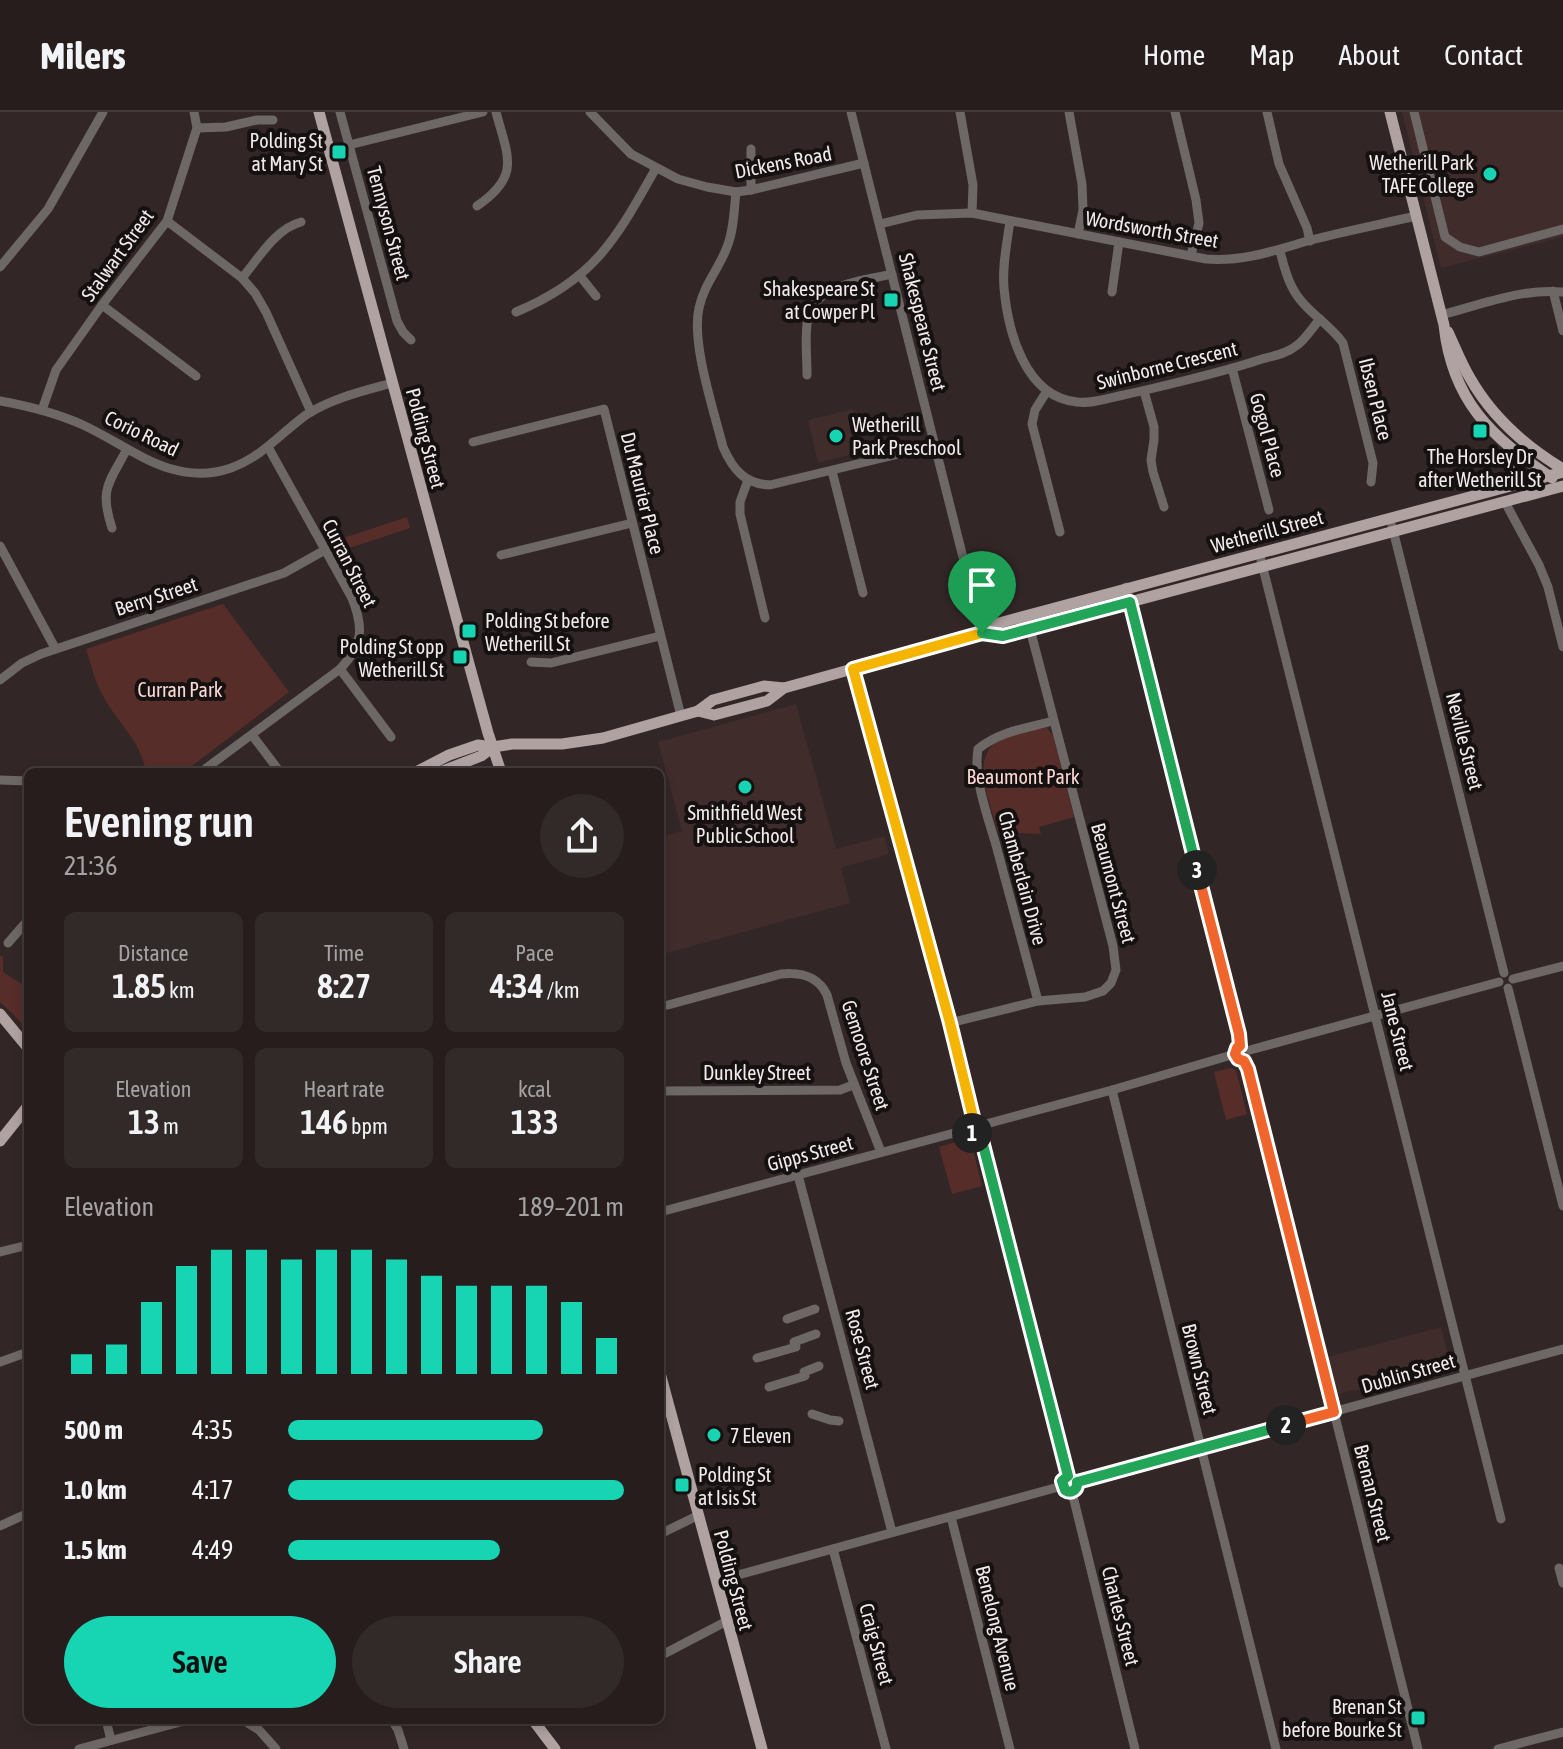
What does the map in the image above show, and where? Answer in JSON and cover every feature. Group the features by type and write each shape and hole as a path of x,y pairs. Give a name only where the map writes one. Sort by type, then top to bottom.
{"main road":[{"name":"Polding Street","path":"319,112 500,768"},
{"path":"1390,112 1453,371 1486,424 1512,450 1563,486"},
{"path":"1442,320 1468,375 1497,416 1523,442 1563,470"},
{"path":"1486,492 1506,482 1516,472 1518,461 1512,450"},
{"name":"Wetherill Street","path":"424,768 478,745 493,747 584,742 698,711 714,715 767,701 784,688 982,633 999,623 1563,470"},
{"name":"Wetherill Street","path":"982,633 1003,636 1563,486"},
{"path":"450,768 481,756 493,747"},
{"path":"0,1014 24,1043"},
{"path":"0,1141 24,1111"},
{"name":"Polding Street","path":"664,1388 762,1749"},
{"path":"538,1724 555,1749"}],"street":[{"path":"0,267 48,209 103,114 91,112"},
{"name":"Stalwart Street","path":"42,410 56,370 167,221 197,128 194,112"},
{"name":"Tennyson Street","path":"340,112 397,321 411,340"},
{"path":"349,145 483,112"},
{"path":"477,206 495,194 507,173 507,152 496,112"},
{"name":"Dickens Road","path":"590,112 631,154 678,179 707,187 736,192 751,190 864,163"},
{"name":"Shakespeare Street","path":"851,112 982,633"},
{"path":"960,112 972,176 972,213"},
{"path":"1069,112 1082,184 1083,210 1078,234"},
{"path":"1175,112 1199,223 1191,255"},
{"path":"1267,112 1279,164 1310,241"},
{"path":"1414,112 1445,237 1460,247 1479,252 1563,229"},
{"path":"197,128 273,120"},
{"path":"751,149 751,190"},
{"path":"516,312 541,302 580,276 609,246 656,168"},
{"path":"736,192 727,248 704,289 698,311 697,334 723,447 738,473 748,480 770,485 936,445"},
{"name":"Wordsworth Street","path":"880,224 917,215 972,213 1223,260 1280,251 1416,216"},
{"path":"167,221 242,278 261,303 311,412"},
{"path":"1010,221 1004,288 1019,354 1026,368 1047,391 1035,410 1032,424 1060,532"},
{"path":"242,278 282,230 301,222"},
{"path":"1112,292 1119,242"},
{"name":"Ibsen Place","path":"1280,251 1292,288 1343,343 1373,463 1371,482"},
{"path":"807,375 807,323 811,307 820,296 834,288 892,274"},
{"path":"580,276 596,296"},
{"path":"1442,320 1525,294 1558,292 1563,331"},
{"path":"102,305 196,376"},
{"name":"Swinborne Crescent","path":"1047,391 1060,398 1090,403 1232,368 1286,352 1298,345 1320,319"},
{"name":"Gogol Place","path":"1232,368 1269,510"},
{"name":"Corio Road","path":"0,401 42,410 80,424 165,468 202,473 231,468 247,461 311,412 339,399 392,383"},
{"path":"1144,391 1154,427 1153,472 1164,507"},
{"name":"Du Maurier Place","path":"473,442 604,409 681,716"},
{"name":"Curran Street","path":"207,768 340,669 355,648 360,625 352,598 268,447"},
{"path":"112,528 105,497 127,449"},
{"path":"832,471 863,593"},
{"path":"748,480 740,502 740,514 765,618"},
{"path":"1505,502 1548,587 1563,647"},
{"name":"Neville Street","path":"1390,517 1563,1206"},
{"path":"501,555 632,523"},
{"path":"0,546 55,648"},
{"name":"Berry Street","path":"0,680 22,663 55,648 284,573 325,550"},
{"name":"Jane Street","path":"1259,552 1501,1519"},
{"path":"1126,587 1239,1034 1238,1059 1244,1061 1249,1057 1250,1050"},
{"name":"Beaumont Street","path":"950,1023 1038,1001 1094,995 1107,987 1116,970 1113,946 1030,629"},
{"path":"531,662 551,663 660,636"},
{"path":"340,669 391,737"},
{"path":"853,669 973,1117"},
{"name":"Chamberlain Drive","path":"1038,1001 988,816 976,759 978,749 990,739 1053,721"},
{"path":"252,735 277,768"},
{"path":"0,780 24,781"},
{"path":"8,943 24,925"},
{"path":"1250,1050 1563,966"},
{"name":"Gemoore Street","path":"668,1005 781,974 807,976 823,986 853,1085 881,1152"},
{"path":"973,1117 968,1123 975,1134 983,1128 1246,1046 1250,1050"},
{"name":"Brenan Street","path":"1244,1061 1418,1749"},
{"name":"Dunkley Street","path":"664,1091 840,1090 853,1085"},
{"name":"Brown Street","path":"1112,1090 1276,1749"},
{"path":"973,1117 981,1117 1068,1476 1063,1480 1070,1487"},
{"name":"Gipps Street","path":"664,1211 969,1129"},
{"name":"Rose Street","path":"798,1175 892,1532"},
{"path":"0,1252 24,1246"},
{"path":"787,1319 815,1309"},
{"path":"757,1358 816,1334"},
{"name":"Dublin Street","path":"716,1581 1070,1487 1201,1447 1563,1349"},
{"path":"0,1362 24,1353"},
{"path":"769,1387 819,1366"},
{"path":"812,1414 839,1421"},
{"name":"Charles Street","path":"1070,1487 1135,1749"},
{"path":"664,1532 699,1515"},
{"path":"0,1526 24,1516"},
{"name":"Benelong Avenue","path":"951,1517 1010,1749"},
{"name":"Craig Street","path":"833,1549 886,1749"},
{"path":"1559,1568 1563,1583"},
{"path":"664,1654 727,1621"},
{"path":"107,1724 111,1740"},
{"path":"79,1749 173,1724"},
{"path":"249,1724 276,1749"},
{"path":"394,1724 404,1749"},
{"path":"1498,1749 1563,1732"}],"shaded area":[{"name":"Wetherill Park TAFE College","path":"1402,112 1563,112 1563,237 1441,268"},
{"name":"Wetherill Park Preschool","path":"853,409 864,451 818,463 808,420"},
{"name":"Smithfield West Public School","path":"796,704 836,849 884,836 889,854 841,868 850,903 664,954 664,837 682,831 658,742"},
{"path":"1441,1327 1451,1366 1338,1394 1328,1357"}],"green space":[{"path":"407,517 410,528 337,552 331,542"},
{"name":"Curran Park","path":"223,604 289,692 189,768 145,768 134,741 100,691 86,649"},
{"name":"Beaumont Park","path":"1046,727 1053,735 1074,817 1039,827 1041,834 998,832 984,781 986,756 991,746 1002,739"},
{"path":"0,955 3,957 3,972 24,985 24,1026 0,1002"},
{"path":"1231,1068 1236,1070 1247,1114 1226,1120 1214,1072"},
{"path":"970,1138 982,1186 952,1194 939,1147"}],"place":[{"name":"Polding St at Mary St","path":"339,152"},
{"name":"Wetherill Park TAFE College","path":"1490,174"},
{"name":"Shakespeare St at Cowper Pl","path":"891,300"},
{"name":"The Horsley Dr after Wetherill St","path":"1480,431"},
{"name":"Wetherill Park Preschool","path":"836,436"},
{"name":"Polding St before Wetherill St","path":"469,631"},
{"name":"Polding St opp Wetherill St","path":"460,657"},
{"name":"Smithfield West Public School","path":"745,787"},
{"name":"7 Eleven","path":"714,1435"},
{"name":"Polding St at Isis St","path":"682,1485"},
{"name":"Brenan St before Bourke St","path":"1418,1718"}],"route":[{"path":"1130,602 1239,1034 1240,1046 1235,1054 1248,1069 1334,1412 1077,1482 1076,1489 1070,1492 1062,1486 1068,1476 980,1133 972,1133 968,1126 973,1117 950,1023 853,669 982,633 1003,636 1130,602"}]}
